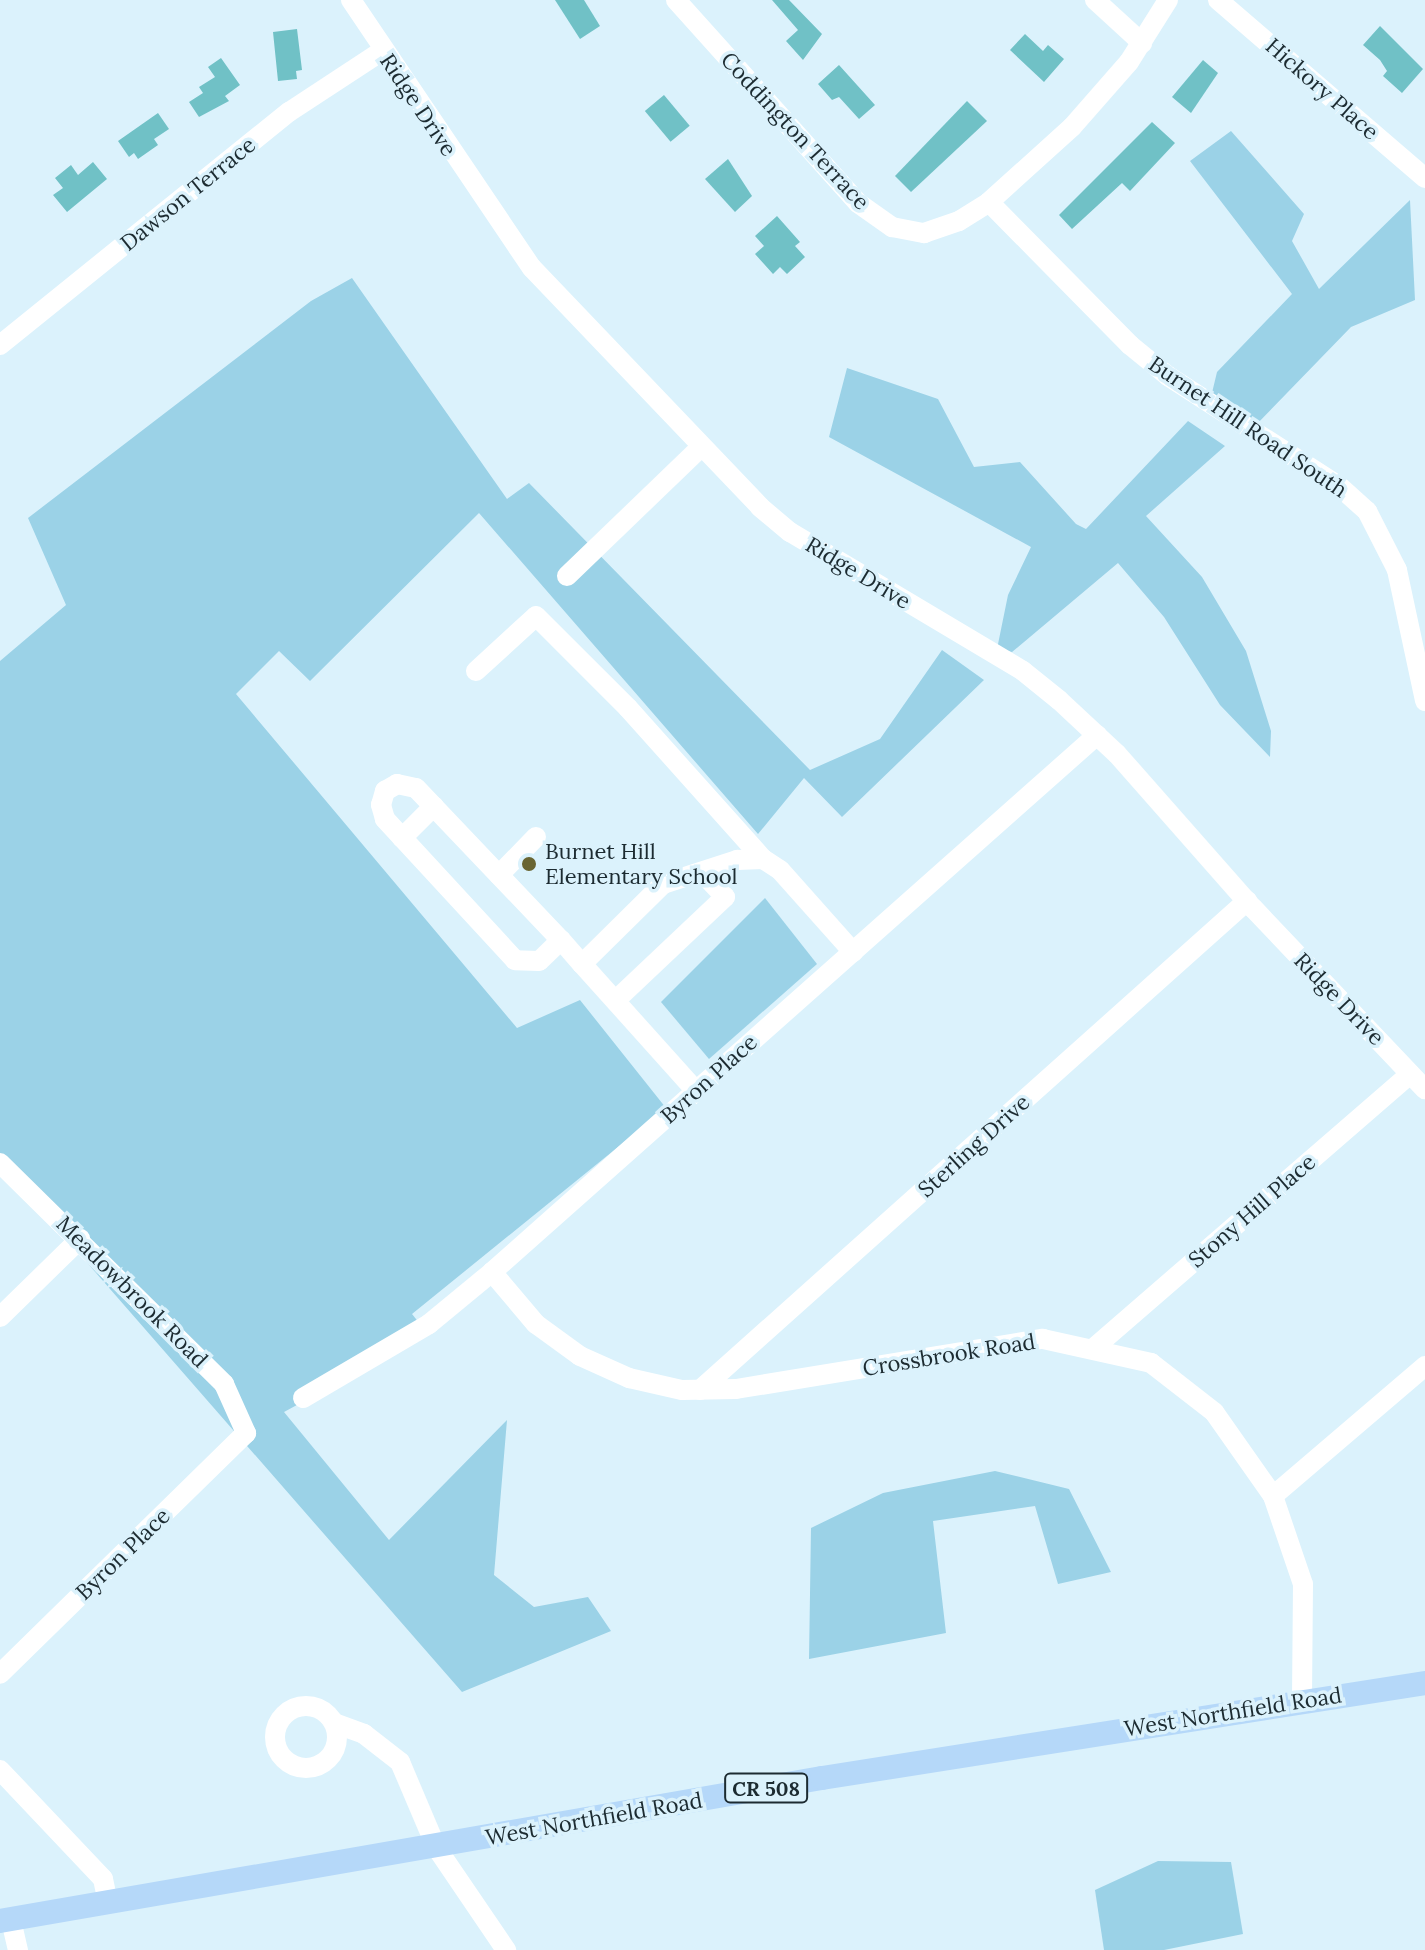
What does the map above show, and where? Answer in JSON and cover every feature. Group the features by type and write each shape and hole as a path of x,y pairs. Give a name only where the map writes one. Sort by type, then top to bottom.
{"main road":[{"name":"West Northfield Road","path":"6,1920 1302,1700 1425,1683"}],"street":[{"name":"Ridge Drive","path":"351,0 382,51 532,268 701,447 790,532 1023,671 1097,735 1247,901 1425,1089"},
{"name":"Coddington Terrace","path":"676,0 858,203 892,227 924,233 959,221 989,202 1072,127 1142,43 1168,0"},
{"path":"1095,0 1142,43"},
{"name":"Hickory Place","path":"1218,0 1425,178"},
{"name":"Dawson Terrace","path":"0,345 289,112 382,51"},
{"name":"Burnet Hill Road South","path":"989,202 1130,345 1168,376 1339,486 1367,511 1397,570 1425,701"},
{"path":"567,576 701,447"},
{"path":"476,671 536,616 628,708 763,859 780,870 853,952"},
{"name":"Byron Place","path":"303,1398 429,1324 492,1272 1097,735"},
{"path":"561,940 539,961 515,960 402,838 382,812 381,799 390,786 410,784 434,806 561,940 696,1091"},
{"path":"402,838 434,806"},
{"path":"499,875 536,837"},
{"path":"582,964 663,884 737,860 763,859"},
{"path":"616,1000 725,897 703,873"},
{"name":"Sterling Drive","path":"700,1390 1247,901"},
{"name":"Stony Hill Place","path":"1095,1347 1410,1074"},
{"name":"Meadowbrook Road","path":"0,1163 224,1384 246,1433"},
{"path":"0,1317 80,1239"},
{"name":"Crossbrook Road","path":"492,1272 536,1324 580,1356 629,1378 700,1390 736,1389 999,1343 1043,1339 1095,1347 1151,1363 1198,1395 1273,1496 1303,1584 1302,1700"},
{"path":"1273,1496 1425,1366"},
{"name":"Byron Place","path":"0,1674 246,1433"},
{"path":"334,1723 364,1734 400,1762 436,1847 506,1950"},
{"path":"0,1770 103,1879 108,1902"},
{"path":"6,1920 18,1950"}],"shaded area":[{"path":"1231,131 1304,214 1292,241 1319,289 1410,200 1415,300 1351,327 1254,427 1211,397 1217,372 1292,294 1190,161"},
{"path":"352,278 507,499 529,483 810,770 880,739 942,650 984,680 842,817 804,778 758,834 479,513 310,681 279,651 236,694 517,1028 580,1000 666,1108 412,1314 428,1334 284,1412 389,1540 507,1420 494,1575 534,1607 588,1597 611,1631 462,1692 0,1163 0,661 66,605 28,518 311,301"},
{"path":"847,368 938,399 974,467 1020,462 1076,524 1086,529 1188,421 1225,446 1146,516 1202,577 1246,651 1271,731 1270,757 1220,705 1164,617 1118,563 1012,652 997,649 1008,595 1031,547 829,437"},
{"path":"765,898 817,964 709,1059 661,1002"},
{"path":"995,1471 1069,1489 1111,1572 1058,1584 1035,1506 933,1521 946,1633 809,1659 811,1528 883,1493"},
{"path":"1158,1861 1231,1862 1243,1934 1164,1950 1104,1950 1095,1890"}],"building":[{"path":"555,0 584,0 600,26 580,39"},
{"path":"772,0 789,0 822,34 803,60 786,41 798,30"},
{"path":"1380,26 1423,69 1402,93 1383,76 1387,71 1380,60 1363,45"},
{"path":"297,29 302,70 296,71 297,79 278,81 273,32"},
{"path":"1025,34 1043,51 1048,45 1064,59 1044,82 1010,50"},
{"path":"221,58 240,85 225,96 229,101 199,117 189,102 203,93 199,87 215,77 208,67"},
{"path":"1203,60 1218,73 1191,113 1172,97"},
{"path":"839,65 875,105 859,119 839,97 832,100 818,84"},
{"path":"664,95 690,126 671,142 645,111"},
{"path":"967,101 987,121 911,192 895,176"},
{"path":"158,113 169,129 154,139 158,145 138,159 134,153 129,157 118,141"},
{"path":"1152,122 1175,143 1130,191 1122,183 1072,229 1059,215"},
{"path":"728,159 752,196 735,212 705,179"},
{"path":"93,162 107,179 67,212 53,195 63,188 55,178 71,165 78,175"},
{"path":"777,216 800,242 795,246 805,257 787,274 780,267 773,274 755,254 764,246 755,236"}],"place":[{"name":"Burnet Hill Elementary School","path":"529,864"}]}
